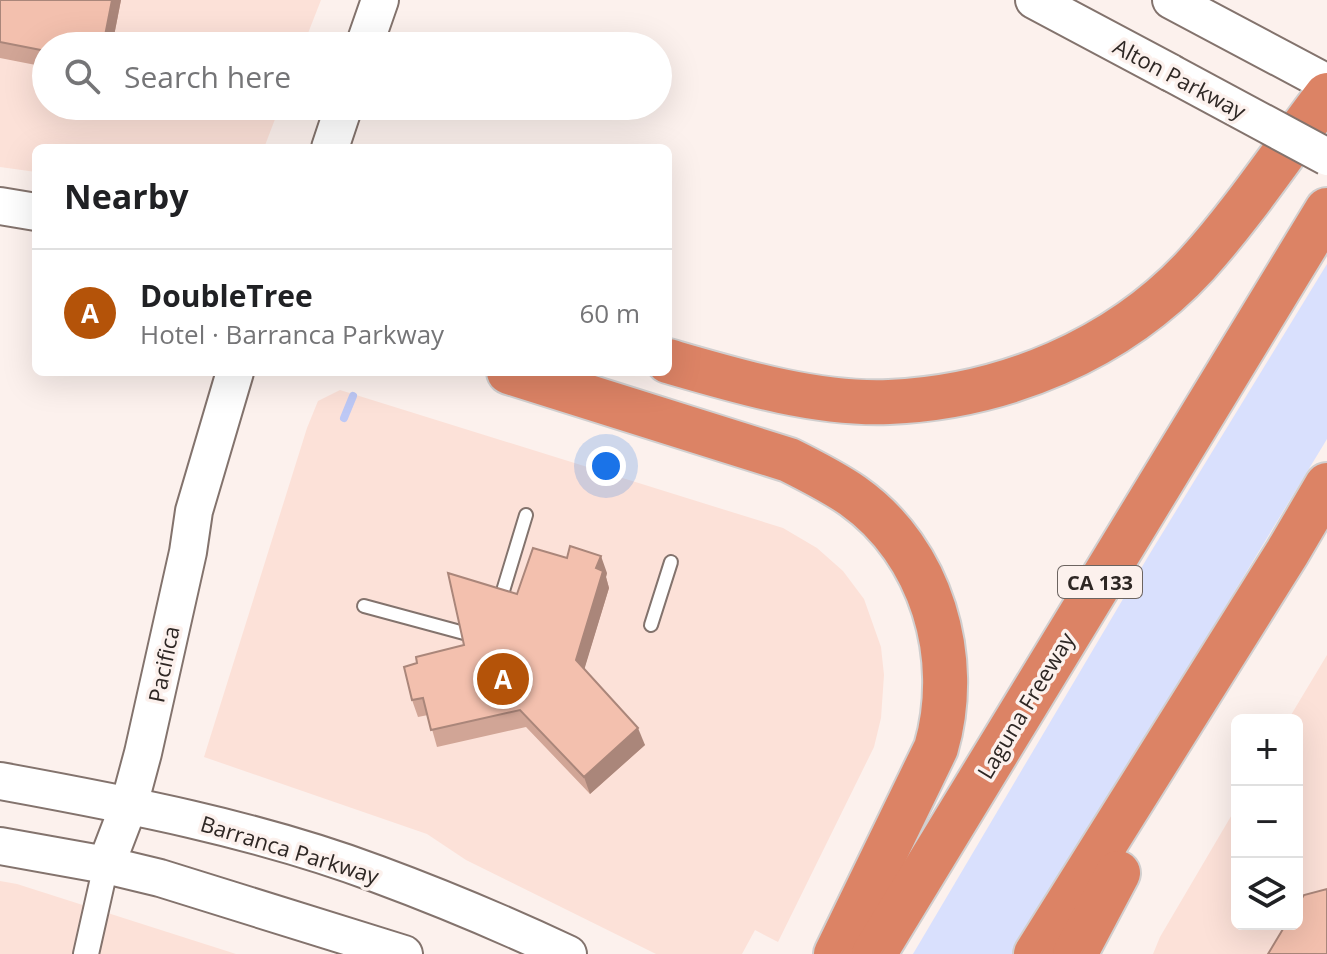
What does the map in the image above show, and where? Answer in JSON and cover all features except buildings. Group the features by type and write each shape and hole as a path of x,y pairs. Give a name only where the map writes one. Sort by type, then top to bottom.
{"highway":[{"path":"672,362 817,397 887,402 970,393 1050,367 1103,341 1143,313 1196,264 1327,95"},
{"name":"Laguna Freeway","path":"874,954 1327,210"},
{"path":"522,376 803,467 855,497 878,516 901,544 922,578 943,647 946,687 943,722 936,748 836,954"},
{"path":"1036,954 1327,485"},
{"path":"1075,954 1287,553"}],"main road":[{"path":"369,32 380,0"},
{"name":"Alton Parkway","path":"1034,0 1327,157"},
{"path":"1171,0 1327,83"},
{"path":"331,144 339,120"},
{"path":"0,206 32,211"},
{"name":"Pacifica","path":"106,865 129,805 143,753 188,552 194,511 234,376"},
{"name":"Barranca Parkway","path":"0,781 196,821 376,873 568,954"},
{"path":"0,846 106,865 205,892 404,954"}],"street":[{"name":"Pacifica","path":"86,954 106,865"}],"lane":[{"path":"499,604 526,515"},
{"path":"651,625 671,562"},
{"path":"364,606 464,633"}],"shaded area":[{"path":"0,0 321,0 308,32 32,32 32,120 275,120 266,144 32,144 32,171 0,167"},
{"path":"1327,264 1327,439 1015,954 913,954 1149,555"},
{"path":"340,390 783,528 817,548 843,571 864,599 881,647 884,675 881,718 874,747 778,942 755,930 742,954 656,954 466,860 427,834 204,757 307,428 318,401"},
{"path":"1327,655 1327,954 1153,954 1231,816 1231,930 1303,930 1303,714 1292,714"},
{"path":"0,881 17,884 236,954 0,954"}],"waterway":[{"path":"344,418 353,396"}],"place":[{"name":"DoubleTree","path":"503,679"}]}
